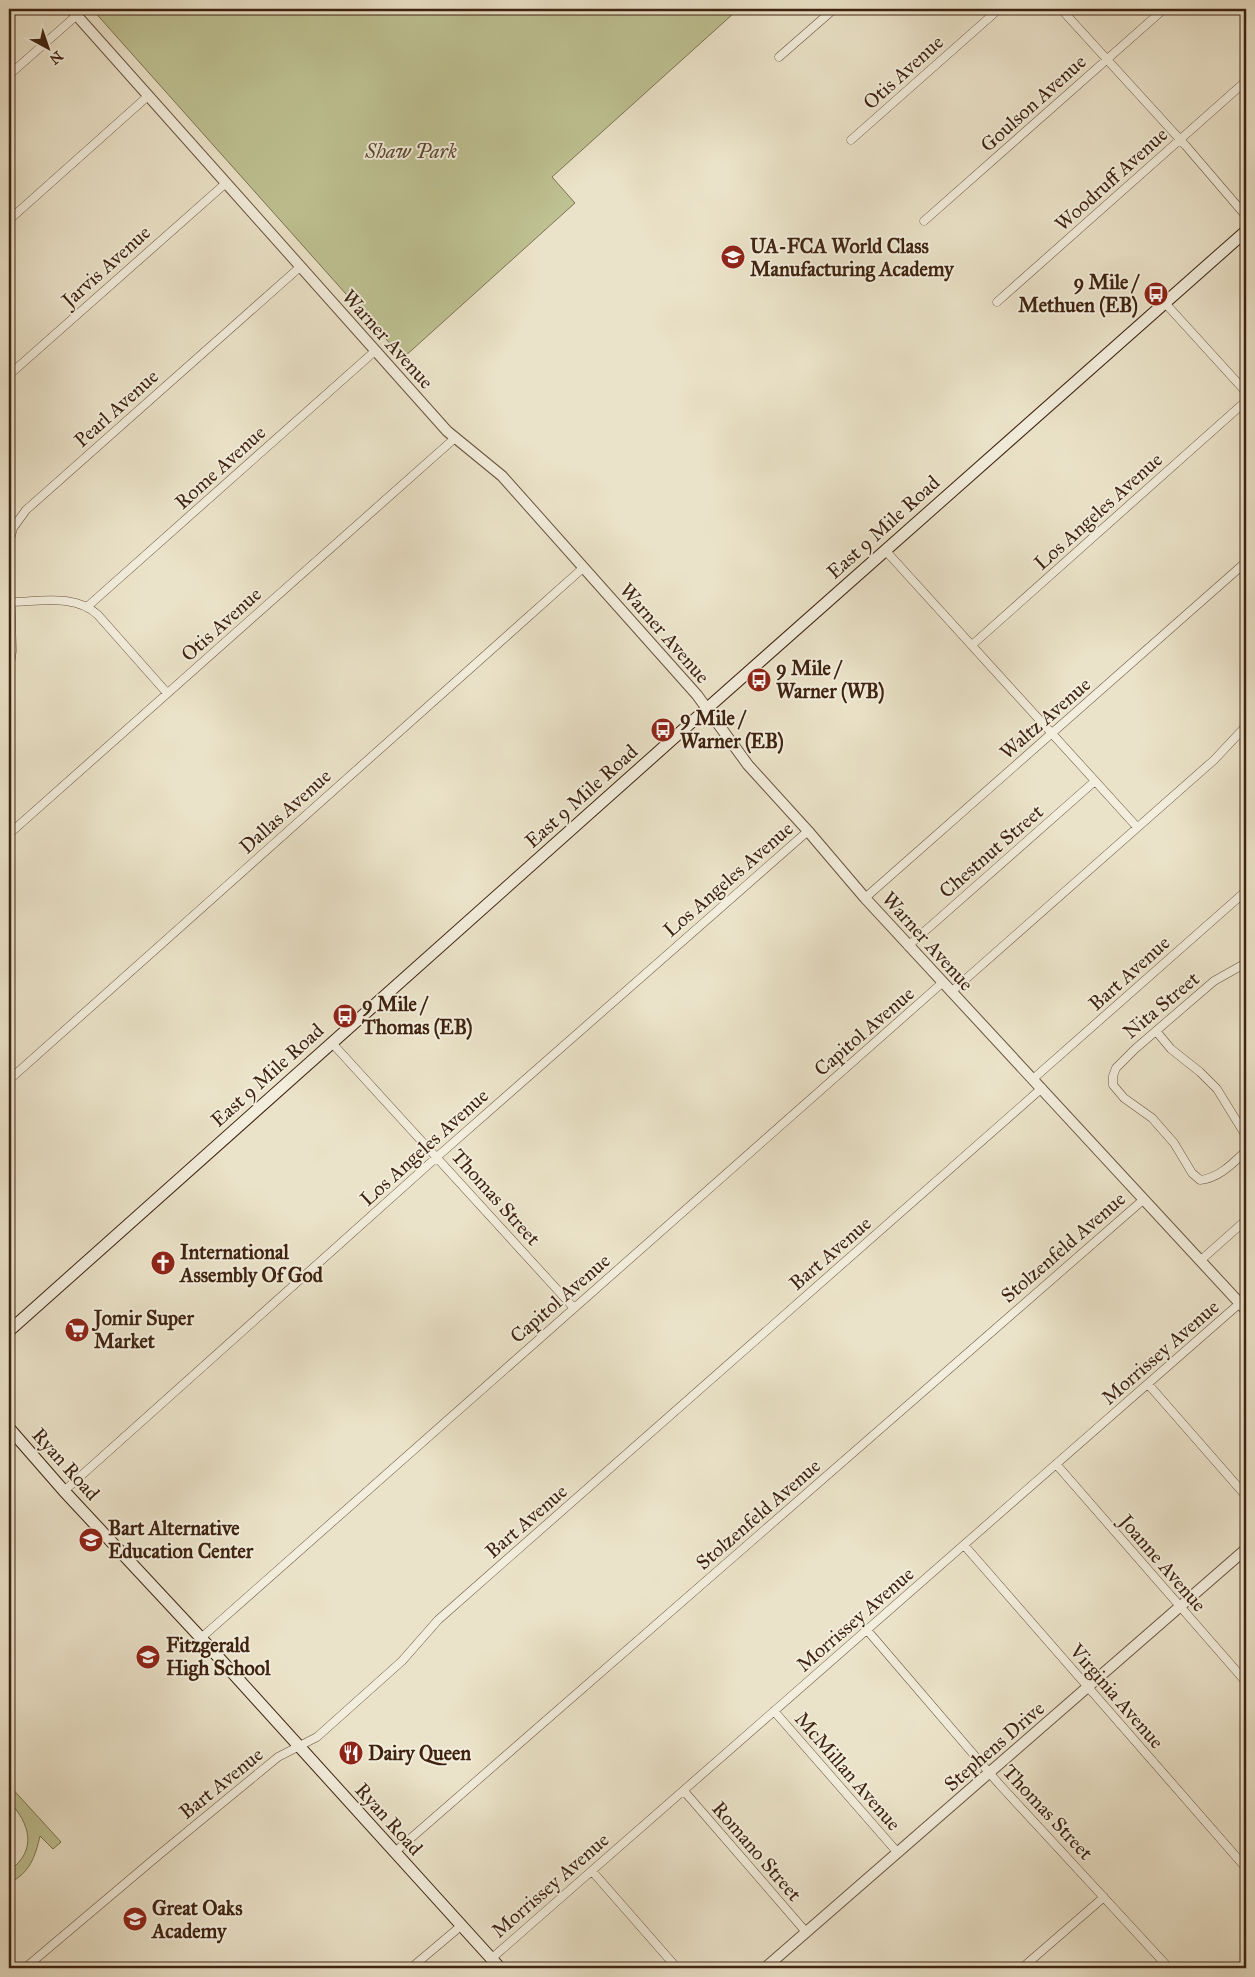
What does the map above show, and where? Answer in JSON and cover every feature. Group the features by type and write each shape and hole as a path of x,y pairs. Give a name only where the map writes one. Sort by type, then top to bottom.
{"main road":[{"name":"East 9 Mile Road","path":"9,1331 706,708 1246,231"},
{"name":"Ryan Road","path":"9,1428 64,1491 201,1638 500,1968"}],"street":[{"path":"780,57 834,9"},
{"name":"Otis Avenue","path":"851,140 999,9"},
{"path":"1062,9 1180,139 1246,216"},
{"name":"Goulson Avenue","path":"924,221 1164,9"},
{"path":"9,75 74,12"},
{"name":"Warner Avenue","path":"74,12 375,351 455,438 502,476 697,695 748,765 908,946 1033,1078 1187,1248 1201,1260 1243,1306"},
{"name":"Woodruff Avenue","path":"997,302 1246,81"},
{"path":"9,220 148,96"},
{"name":"Jarvis Avenue","path":"9,375 226,183"},
{"name":"Pearl Avenue","path":"10,602 10,544 13,528 21,515 300,266"},
{"path":"1165,303 1246,392"},
{"name":"Rome Avenue","path":"87,607 375,351"},
{"name":"Los Angeles Avenue","path":"972,645 1246,401"},
{"name":"Otis Avenue","path":"9,834 455,438"},
{"path":"885,550 1137,827"},
{"name":"Waltz Avenue","path":"866,898 1246,562"},
{"name":"Dallas Avenue","path":"9,1080 583,568"},
{"path":"9,671 12,651 10,602 75,602 87,607 98,615 167,693"},
{"path":"951,992 1214,760 1246,726"},
{"name":"Chestnut Street","path":"908,946 1096,781"},
{"name":"Los Angeles Avenue","path":"64,1491 438,1156 808,831"},
{"name":"Bart Avenue","path":"1033,1078 1246,891"},
{"name":"Nita Street","path":"1246,963 1214,981 1122,1060 1113,1076 1113,1084 1124,1098 1152,1118 1174,1143 1192,1173 1200,1180 1208,1179 1218,1174 1246,1151"},
{"name":"Capitol Avenue","path":"201,1638 942,983"},
{"path":"1156,1031 1171,1049 1217,1088 1246,1136"},
{"name":"Thomas Street","path":"332,1042 438,1156 574,1308"},
{"name":"Bart Avenue","path":"25,1968 272,1763 317,1737 402,1662 438,1620 1042,1088"},
{"name":"Stolzenfeld Avenue","path":"395,1852 1143,1200"},
{"path":"1201,1260 1246,1220"},
{"name":"Morrissey Avenue","path":"491,1959 1148,1384 1243,1306"},
{"path":"1148,1384 1246,1496"},
{"name":"Joanne Avenue","path":"1056,1464 1246,1682"},
{"name":"Virginia Avenue","path":"964,1545 1246,1868"},
{"name":"Stephens Drive","path":"765,1968 1246,1550"},
{"name":"Thomas Street","path":"867,1630 989,1773 1169,1968"},
{"name":"McMillan Avenue","path":"774,1711 898,1853"},
{"name":"Romano Street","path":"684,1791 806,1932"},
{"path":"592,1870 677,1968"},
{"path":"1022,1968 1104,1897"},
{"path":"411,1968 462,1926"}],"green space":[{"name":"Shaw Park","path":"92,9 730,9 734,13 552,177 575,203 403,358"},
{"path":"9,1785 61,1842 53,1849 40,1836 36,1851 27,1869 9,1883 9,1871 24,1854 28,1837 22,1819 9,1801"}],"place":[{"name":"UA-FCA World Class Manufacturing Academy","path":"733,257"},
{"name":"9 Mile / Methuen (EB)","path":"1156,294"},
{"name":"9 Mile / Warner (WB)","path":"759,680"},
{"name":"9 Mile / Warner (EB)","path":"663,730"},
{"name":"9 Mile / Thomas (EB)","path":"345,1016"},
{"name":"International Assembly Of God","path":"163,1263"},
{"name":"Jomir Super Market","path":"77,1330"},
{"name":"Bart Alternative Education Center","path":"91,1540"},
{"name":"Fitzgerald High School","path":"148,1657"},
{"name":"Dairy Queen","path":"351,1753"},
{"name":"Great Oaks Academy","path":"135,1919"}]}
